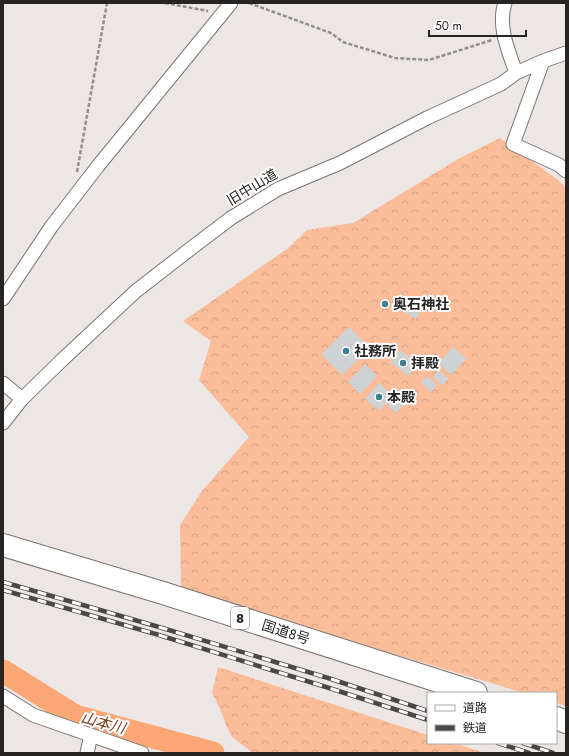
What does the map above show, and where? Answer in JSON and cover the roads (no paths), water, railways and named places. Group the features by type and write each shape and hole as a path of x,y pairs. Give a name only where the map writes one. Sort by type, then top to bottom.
{"highway":[{"name":"国道8号","path":"3,545 473,692"}],"street":[{"path":"3,299 52,227 98,166 231,3"},
{"path":"505,3 502,11 504,36 516,73"},
{"name":"旧中山道","path":"3,423 22,399 136,291 231,218 278,189 340,162 427,118 501,84 516,73 543,60 566,53"},
{"path":"543,60 513,144 559,165 566,171"},
{"path":"3,383 22,399"},
{"path":"3,696 33,715 142,753"},
{"path":"87,753 91,735"}],"waterway":[{"name":"山本川","path":"3,671 75,716 213,753"}],"railway":[{"path":"3,582 328,678 427,711"},
{"path":"3,590 159,635 427,720"},
{"path":"501,744 529,753"},
{"path":"526,744 553,753"}],"place":[{"name":"奥石神社","path":"385,304"},
{"name":"社務所","path":"346,351"},
{"name":"拝殿","path":"403,363"},
{"name":"本殿","path":"379,397"}]}
